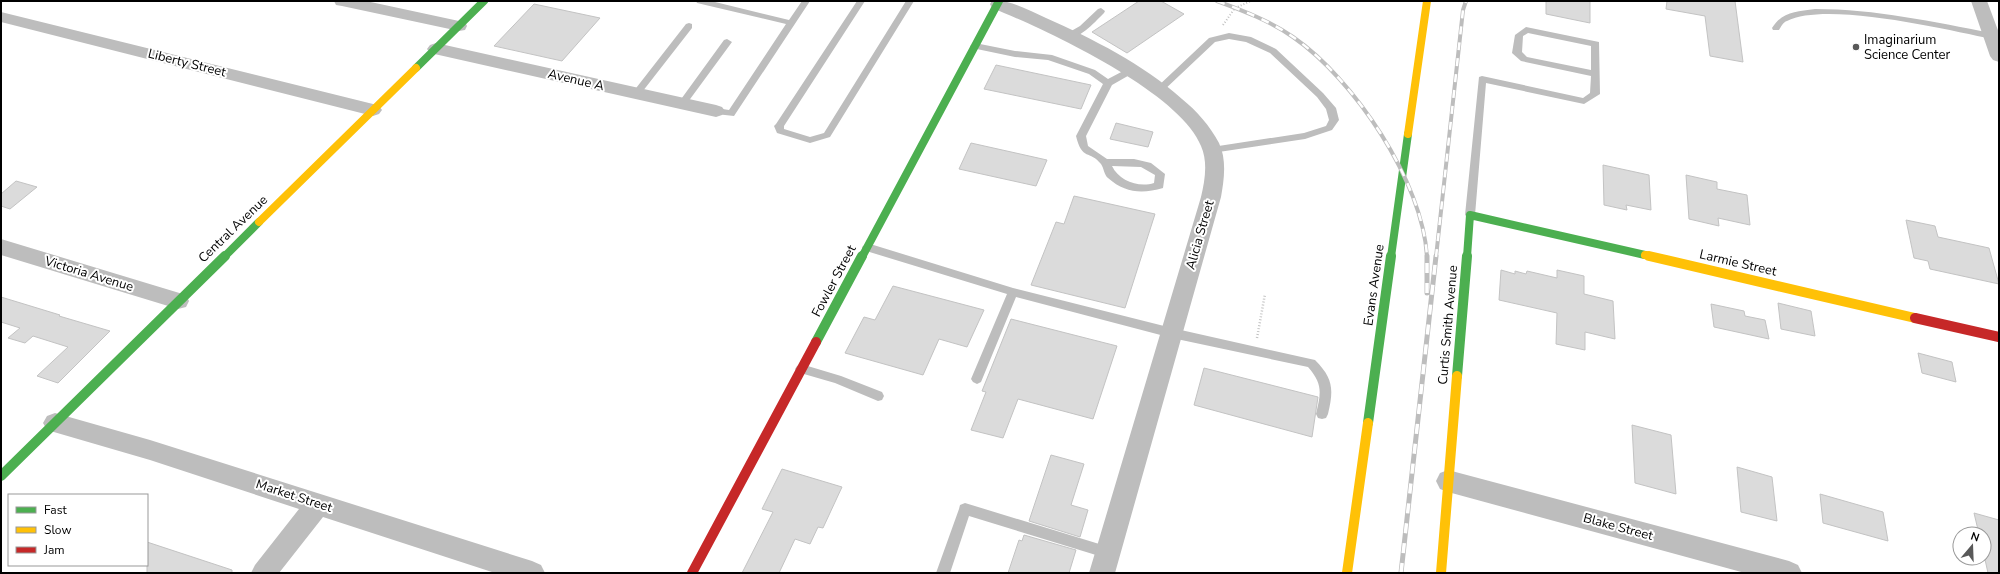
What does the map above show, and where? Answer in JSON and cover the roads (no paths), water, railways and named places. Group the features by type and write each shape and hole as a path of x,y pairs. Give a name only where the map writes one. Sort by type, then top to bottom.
{"street":[{"path":"342,1 459,26"},
{"name":"Central Avenue","path":"1,476 484,1"},
{"name":"Evans Avenue","path":"1347,573 1427,1"},
{"path":"1979,1 1999,56"},
{"name":"Alicia Street","path":"999,2 1099,51 1159,90 1190,116 1202,130 1212,150 1214,158 1216,176 1211,197 1102,573"},
{"name":"Fowler Street","path":"692,573 999,2"},
{"name":"Liberty Street","path":"1,17 373,110"},
{"name":"Avenue A","path":"436,49 716,111"},
{"name":"Larmie Street","path":"1470,215 1999,337"},
{"name":"Curtis Smith Avenue","path":"1441,573 1470,215"},
{"name":"Victoria Avenue","path":"1,247 178,301"},
{"name":"Market Street","path":"55,423 150,450 520,571"},
{"name":"Blake Street","path":"1448,481 1789,573"},
{"path":"264,573 318,504"}],"lane":[{"path":"700,1 790,23"},
{"path":"716,111 730,114 806,1"},
{"path":"861,1 779,126 780,131 810,140 827,135 910,1"},
{"path":"1776,28 1780,18 1786,14 1809,7 1825,7 1866,11 1992,36"},
{"path":"1068,36 1083,28 1101,11"},
{"path":"636,94 689,26"},
{"path":"1526,30 1596,44 1595,74 1524,59 1517,54 1518,34 1526,30"},
{"path":"1159,90 1212,40 1230,36 1248,39 1273,51 1320,95 1331,108 1334,120 1329,128 1305,136 1212,150"},
{"path":"682,104 727,42"},
{"path":"975,46 1015,54 1049,56 1092,72 1108,83"},
{"path":"1105,162 1131,162 1152,165 1160,174 1159,185 1147,189 1132,187 1111,175 1105,162 1084,148 1081,136 1108,83 1130,71"},
{"name":"Curtis Smith Avenue","path":"1470,215 1482,79 1584,101 1595,94 1595,74"},
{"path":"867,247 1013,292 1172,333 1311,364 1322,373 1328,390 1322,414"},
{"path":"977,379 1013,292"},
{"path":"801,369 837,379 878,396"},
{"path":"943,573 965,509 1109,553"}],"railway":[{"path":"1217,1 1266,21 1293,37 1316,55 1361,105 1399,166 1413,197 1423,228 1427,257"},
{"path":"1436,257 1463,10 1466,1"},
{"path":"1401,573 1436,256"},
{"path":"1427,257 1427,293"}],"place":[{"name":"Imaginarium Science Center","path":"1856,47"}]}
